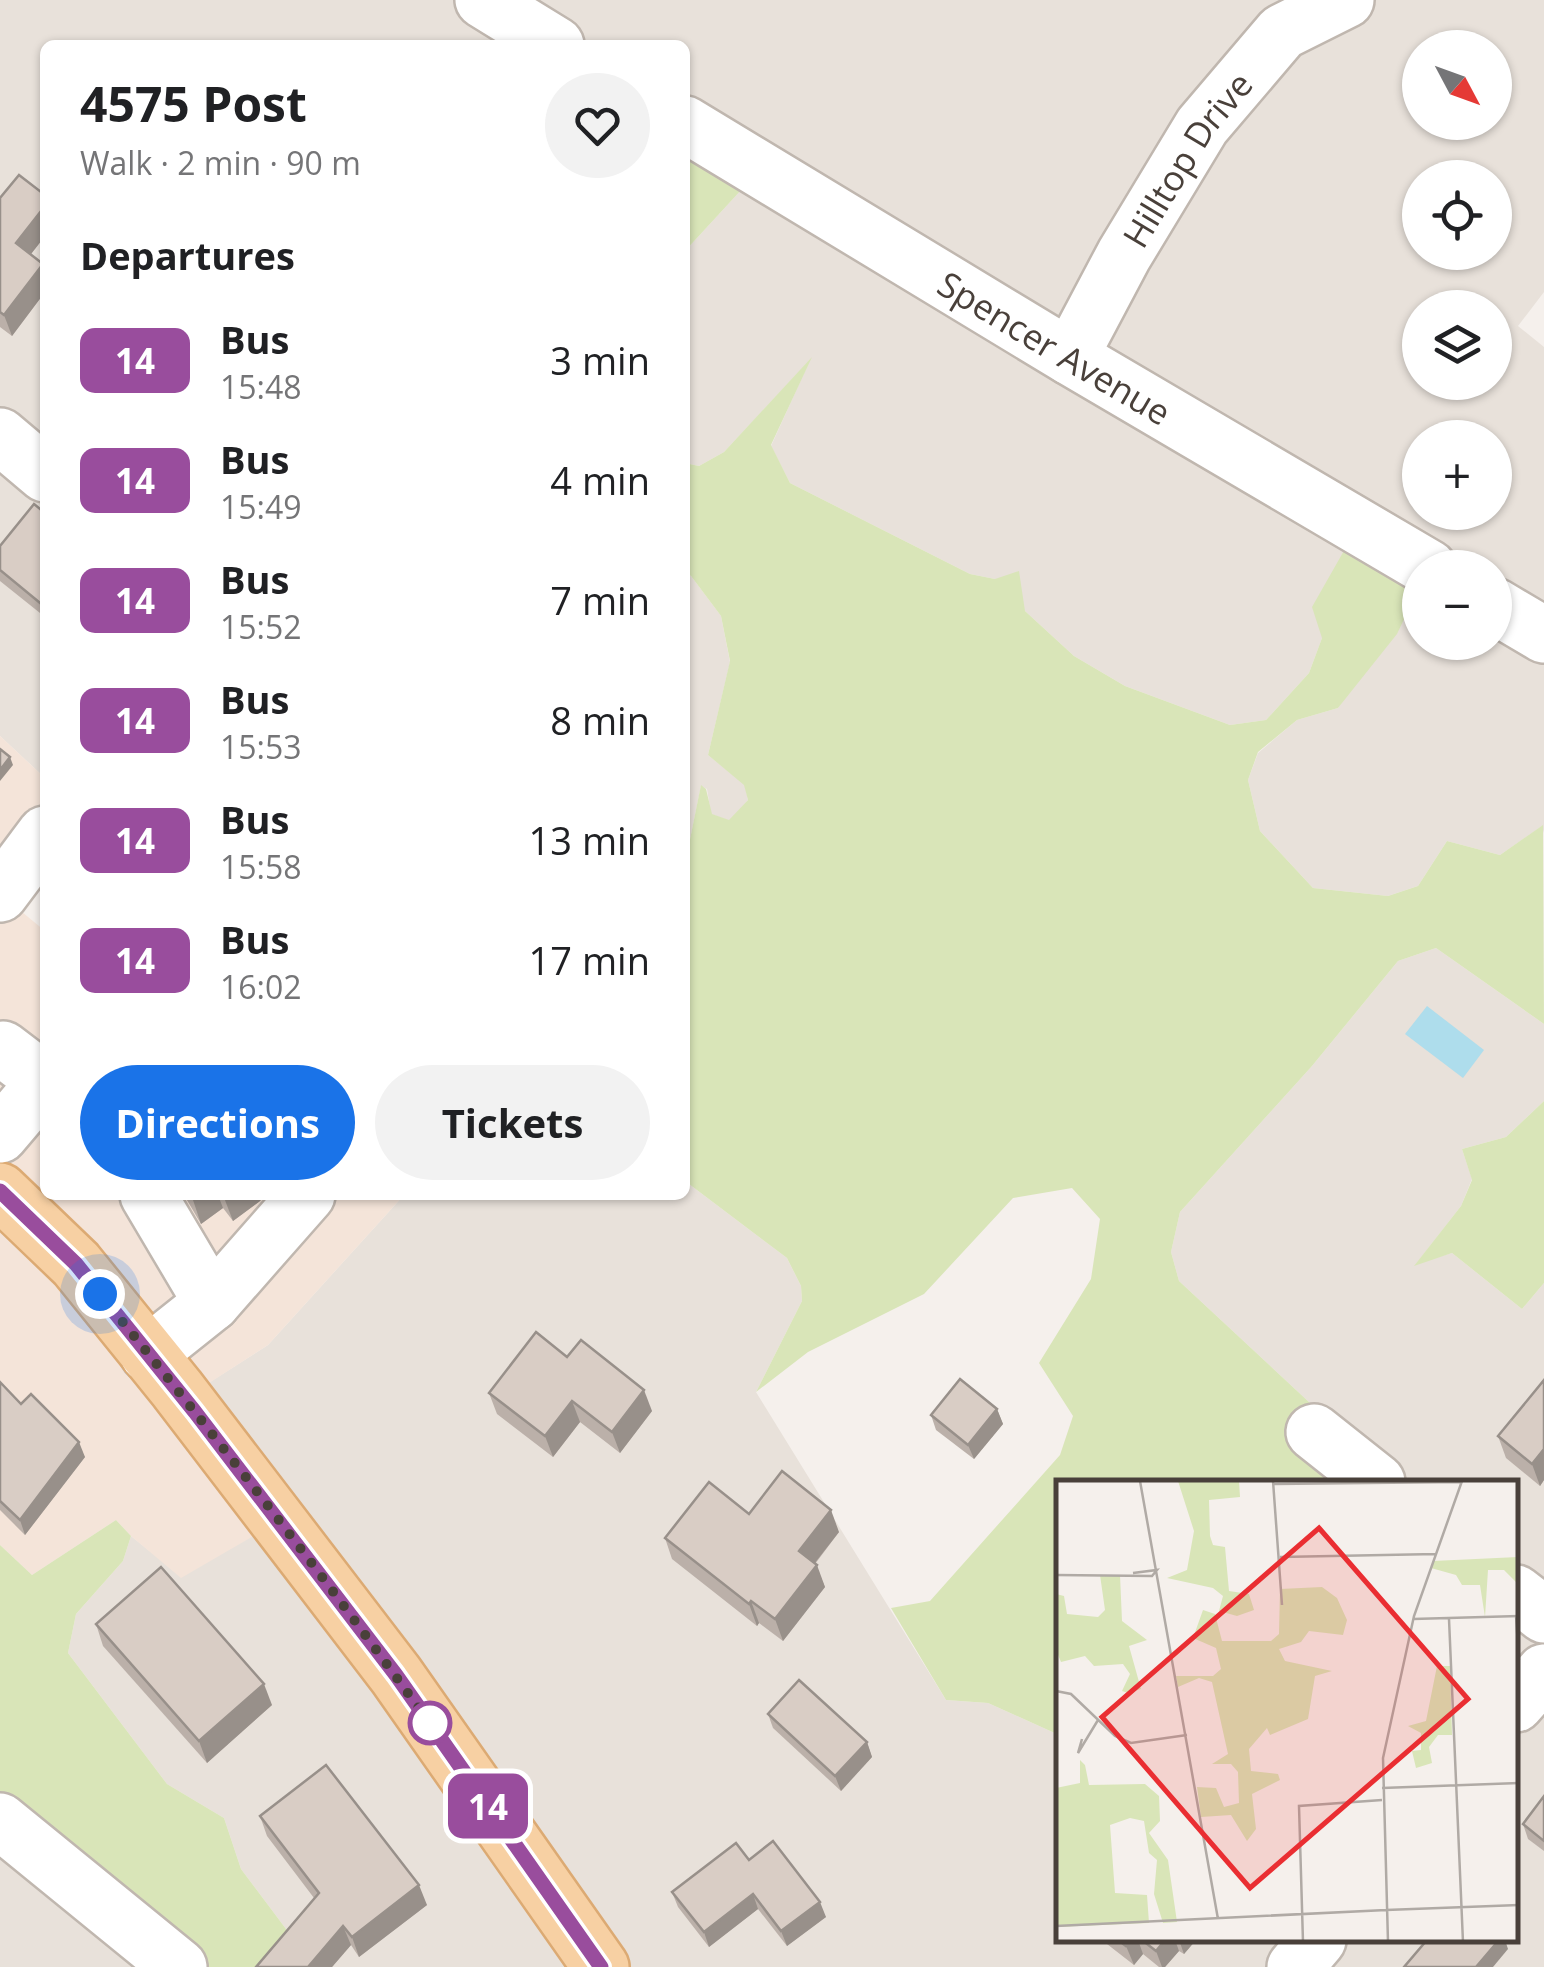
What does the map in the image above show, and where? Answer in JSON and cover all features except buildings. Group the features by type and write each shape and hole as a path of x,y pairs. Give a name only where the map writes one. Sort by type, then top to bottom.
{"main road":[{"path":"0,1191 76,1264 148,1354 396,1675 601,1967"}],"street":[{"path":"483,0 548,40"},
{"name":"Hilltop Drive","path":"1070,357 1124,255 1202,126 1282,32 1346,0"},
{"name":"Spencer Avenue","path":"690,127 1402,552"},
{"path":"0,436 40,470"},
{"path":"1512,616 1544,635"},
{"path":"0,894 40,841"},
{"path":"0,1135 31,1071"},
{"path":"151,1200 212,1303"},
{"path":"148,1354 212,1303 303,1200"},
{"path":"1314,1432 1374,1480"},
{"path":"1519,1595 1544,1615"},
{"path":"1519,1701 1544,1672"},
{"path":"0,1821 179,1967"},
{"path":"1295,1967 1316,1942"}],"shaded area":[{"path":"0,0 1544,0 1544,292 1518,326 1544,347 1544,833 1542,826 1500,855 1447,841 1418,886 1388,896 1313,888 1260,831 1248,780 1258,753 1297,720 1338,708 1402,612 1402,660 1512,660 1512,550 1402,550 1402,584 1322,638 1309,673 1266,720 1230,725 1125,686 1074,656 995,579 970,574 790,483 771,446 810,360 724,452 699,466 690,464 690,246 755,175 690,127 690,40 40,40 40,773 0,736"},
{"path":"690,575 721,616 730,662 708,755 745,785 748,800 730,821 711,814 707,789 701,786 690,840"},
{"path":"0,736 40,773 40,851 10,902 40,927 40,1200 399,1200 268,1345 189,1396 274,1524 181,1578 116,1520 32,1575 0,1545"},
{"path":"1436,948 1544,1024 1544,1101 1506,1137 1462,1149 1472,1179 1461,1206 1416,1264 1452,1253 1522,1309 1544,1283 1544,1967 298,1967 307,1957 241,1869 224,1818 167,1784 68,1653 76,1614 123,1561 131,1536 182,1577 188,1396 268,1345 399,1200 690,1200 690,1185 787,1258 801,1286 802,1301 756,1392 946,1700 988,1703 1056,1734 1056,1942 1519,1942 1519,1480 1393,1480 1179,1281 1171,1252 1180,1212 1312,1066 1398,961"},
{"path":"0,1819 181,1967 0,1967"}],"green space":[{"path":"690,127 755,175 690,246"},
{"path":"812,357 771,445 790,483 970,574 995,579 1019,571 1025,611 1074,656 1125,686 1230,725 1266,720 1309,673 1322,638 1312,607 1358,526 1402,568 1402,623 1338,708 1297,720 1258,752 1248,780 1260,831 1313,888 1388,896 1418,886 1447,841 1500,855 1543,825 1544,1024 1436,948 1398,961 1312,1066 1180,1212 1171,1252 1179,1281 1393,1480 1056,1480 1056,1734 988,1703 946,1700 891,1608 930,1601 1060,1455 1073,1416 1039,1363 1091,1279 1100,1219 1072,1188 1013,1198 924,1294 808,1352 756,1392 802,1301 801,1286 787,1258 690,1185 690,839 701,785 706,789 712,814 729,820 748,800 744,785 708,755 730,661 721,616 690,575 690,464 699,466 724,452"},
{"path":"1544,1101 1544,1283 1522,1309 1452,1253 1414,1266 1461,1206 1472,1180 1462,1149 1506,1137"},
{"path":"116,1520 131,1536 123,1561 76,1614 68,1653 167,1784 224,1818 241,1869 307,1957 298,1967 181,1967 0,1819 0,1545 32,1575"}],"water":[{"path":"1427,1006 1484,1050 1463,1078 1405,1034"}],"bus line":[{"name":"14","path":"0,1191 76,1264 195,1412 396,1675 601,1967"}],"route":[{"path":"100,1294 195,1412 433,1728 430,1723"}]}
